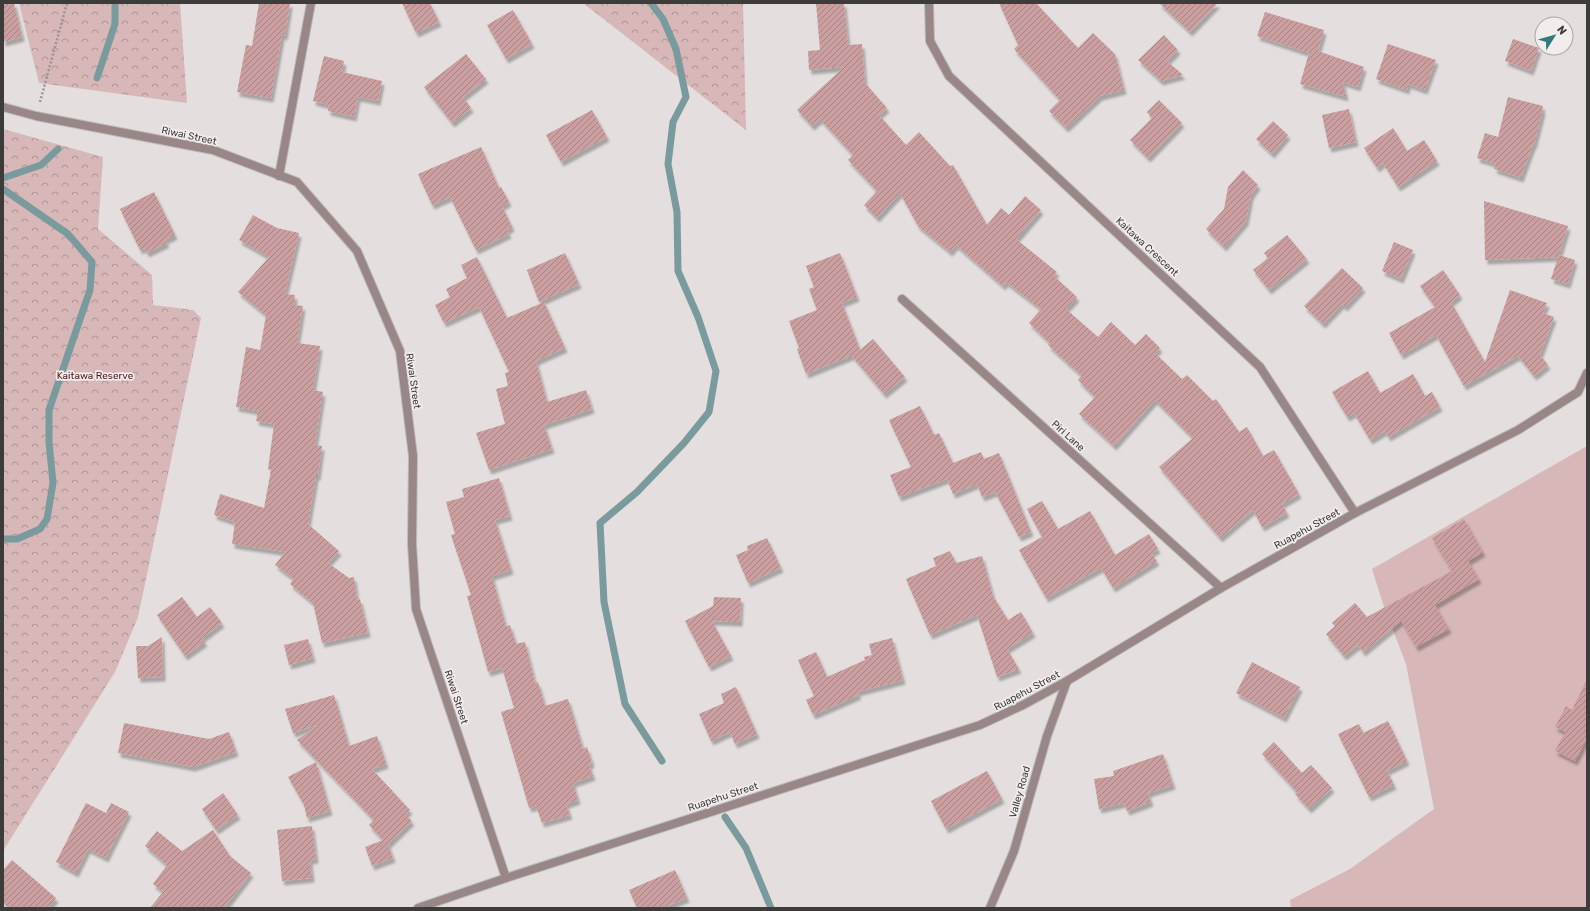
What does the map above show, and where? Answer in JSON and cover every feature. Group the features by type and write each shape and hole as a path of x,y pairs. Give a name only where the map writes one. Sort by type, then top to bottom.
{"street":[{"path":"279,176 311,3"},
{"name":"Kaitawa Crescent","path":"929,3 930,41 949,76 1260,367 1355,513"},
{"name":"Riwai Street","path":"3,107 36,116 213,150 297,182 357,251 400,351 413,456 412,544 416,609 506,878"},
{"name":"Piri Lane","path":"902,299 1221,588"},
{"name":"Ruapehu Street","path":"418,908 506,878 980,725 1024,705 1067,681 1221,588 1355,513 1518,430 1578,392 1587,373"},
{"name":"Valley Road","path":"990,908 1014,851 1047,736 1067,681"}],"path":[{"path":"36,116 67,3"}],"green space":[{"path":"19,3 180,3 187,103 39,83"},
{"path":"583,3 743,3 746,130"},
{"name":"Kaitawa Reserve","path":"3,129 103,157 98,229 152,275 153,305 193,310 201,318 138,617 115,672 3,851"},
{"path":"1587,446 1587,908 1291,908 1290,900 1350,869 1434,809 1406,664 1383,604 1372,569"}],"building":[{"path":"3,3 14,3 22,37 3,42"},
{"path":"259,3 290,3 285,36 282,35 271,98 237,92 246,45 252,46"},
{"path":"402,3 430,3 439,22 416,33"},
{"path":"816,3 844,3 848,45 862,44 865,83 887,108 879,115 906,145 919,132 950,166 953,165 987,225 1001,208 1009,215 1025,196 1041,210 1016,239 1057,272 1054,276 1077,297 1066,309 1098,337 1111,322 1135,345 1146,334 1160,348 1155,353 1182,379 1187,375 1213,401 1216,399 1239,432 1247,427 1263,456 1274,450 1299,494 1282,504 1287,513 1262,527 1253,510 1220,538 1159,467 1193,438 1155,400 1114,446 1079,414 1095,397 1078,380 1082,376 1048,345 1050,343 1029,323 1041,309 1006,282 1003,286 956,245 950,252 918,226 900,193 877,218 864,205 877,191 848,160 853,155 820,119 812,126 797,110 844,67 809,70 808,51 820,50"},
{"path":"999,3 1036,3 1078,48 1093,33 1115,54 1124,90 1100,96 1066,128 1049,111 1060,100 1014,49 1018,45"},
{"path":"1159,3 1218,3 1190,32"},
{"path":"513,10 532,44 506,59 487,25"},
{"path":"1265,12 1324,30 1318,51 1364,67 1358,87 1343,82 1346,97 1300,84 1309,53 1257,36"},
{"path":"1164,35 1178,50 1167,61 1183,75 1161,81 1138,60"},
{"path":"1513,39 1534,46 1534,56 1536,56 1531,71 1505,61"},
{"path":"1388,44 1436,60 1425,90 1408,84 1407,90 1376,79"},
{"path":"466,54 486,79 463,97 471,108 452,123 424,87"},
{"path":"324,56 344,61 342,72 382,81 378,101 358,97 354,117 328,111 329,105 313,101"},
{"path":"1508,97 1543,106 1534,145 1521,178 1494,169 1496,164 1477,158 1485,133 1498,137"},
{"path":"1159,100 1182,123 1148,158 1130,140 1152,118 1147,112"},
{"path":"1349,109 1356,142 1329,148 1322,115"},
{"path":"592,110 607,137 561,162 546,135"},
{"path":"1273,121 1288,135 1272,154 1256,139"},
{"path":"1393,128 1407,151 1424,140 1437,161 1398,187 1383,163 1377,168 1364,148"},
{"path":"481,147 499,188 501,187 509,202 502,206 512,227 507,230 509,234 476,250 450,197 432,205 418,174"},
{"path":"1243,170 1258,185 1251,195 1246,221 1224,247 1206,229 1224,209 1228,187"},
{"path":"154,192 175,235 165,240 167,243 147,253 144,248 140,250 120,209"},
{"path":"1484,201 1568,226 1559,255 1575,260 1568,284 1551,279 1558,257 1485,260"},
{"path":"253,215 277,228 299,233 285,294 295,295 294,305 303,306 297,343 320,346 313,390 323,392 315,445 322,446 318,476 316,476 308,524 339,551 328,563 349,578 354,577 357,600 360,599 368,633 322,643 313,603 290,584 294,579 275,565 285,552 232,544 235,522 214,515 220,494 264,508 271,470 268,469 274,424 256,421 258,411 236,407 246,347 260,350 266,315 238,292 269,257 239,240"},
{"path":"1287,235 1307,259 1269,290 1253,270 1268,258 1264,253"},
{"path":"1394,242 1413,250 1401,279 1382,271"},
{"path":"565,253 579,284 539,302 527,270"},
{"path":"840,253 857,297 842,303 860,350 873,339 905,377 884,394 852,356 853,355 806,374 797,349 799,348 789,321 817,310 809,289 814,287 806,266"},
{"path":"477,257 507,318 544,302 565,348 536,361 547,402 586,390 592,409 544,425 552,449 489,470 476,433 505,424 496,389 508,386 505,373 509,372 479,307 444,323 435,305 450,297 446,289 467,278 461,265"},
{"path":"1342,268 1363,288 1345,307 1342,304 1323,324 1304,306"},
{"path":"1443,270 1460,295 1451,302 1485,362 1510,290 1547,303 1543,313 1554,317 1540,355 1548,365 1534,376 1518,356 1464,386 1436,335 1401,355 1389,333 1435,307 1420,286"},
{"path":"1368,371 1380,393 1413,374 1425,396 1432,392 1440,407 1388,437 1385,431 1370,440 1354,413 1347,417 1332,392"},
{"path":"920,406 934,435 939,433 953,463 981,452 984,459 999,453 1031,532 1019,537 995,492 982,497 977,484 953,494 947,479 899,497 890,475 911,467 889,420"},
{"path":"499,478 510,516 495,520 511,570 492,576 506,627 510,625 516,644 525,642 535,683 538,682 545,706 568,699 583,749 587,747 592,763 589,765 593,776 573,783 578,800 566,804 570,815 542,823 536,806 529,808 501,712 514,708 502,668 488,672 467,596 471,595 451,535 455,534 446,502 464,497 462,489"},
{"path":"1042,501 1058,529 1090,511 1115,555 1149,534 1158,549 1151,553 1157,561 1113,588 1101,568 1046,598 1019,550 1042,537 1027,509"},
{"path":"1464,519 1483,552 1468,561 1479,579 1435,605 1449,629 1416,647 1401,621 1363,652 1358,645 1344,656 1326,634 1335,626 1332,623 1355,603 1367,617 1452,571 1432,538"},
{"path":"767,538 781,568 748,583 736,555 748,550 747,546"},
{"path":"950,551 956,563 982,556 993,596 1008,620 1021,612 1033,633 1007,649 1019,669 997,677 977,615 930,635 906,579 936,566 933,558"},
{"path":"182,597 197,617 210,607 222,623 202,638 205,642 185,656 157,615"},
{"path":"714,597 741,598 740,622 712,621 731,656 709,667 685,621 713,606"},
{"path":"162,637 163,677 138,678 136,646 148,646"},
{"path":"892,638 903,680 857,692 859,695 813,715 806,700 814,696 798,660 816,652 827,677 865,660 864,657 872,655 869,644"},
{"path":"308,639 313,658 289,665 284,645"},
{"path":"1252,662 1300,687 1284,718 1236,693"},
{"path":"1587,679 1587,738 1575,761 1555,751 1565,732 1555,727 1566,706 1572,710"},
{"path":"736,687 757,734 735,744 730,732 711,741 699,714 724,703 721,694"},
{"path":"334,695 349,746 377,736 386,764 372,769 410,810 405,814 412,821 388,844 393,858 372,866 365,847 383,840 369,825 374,820 297,740 318,725 293,733 285,709"},
{"path":"1388,721 1407,761 1387,771 1394,785 1369,797 1338,734 1359,724 1363,733"},
{"path":"124,723 209,739 229,732 236,752 193,767 118,753"},
{"path":"1274,742 1302,773 1311,765 1332,788 1309,809 1295,794 1297,792 1262,754"},
{"path":"1163,754 1173,785 1148,793 1151,802 1127,811 1124,803 1099,809 1094,779 1114,776 1113,771"},
{"path":"316,762 330,811 307,818 304,805 288,777"},
{"path":"987,771 1002,799 946,829 931,801"},
{"path":"223,793 238,815 216,830 202,809"},
{"path":"86,803 106,813 111,803 129,812 106,858 88,849 76,873 56,862"},
{"path":"312,826 316,859 310,860 312,878 282,881 277,830"},
{"path":"213,830 230,856 251,873 224,908 150,908 163,892 153,884 167,865 145,846 157,831 182,851"},
{"path":"12,860 56,898 48,908 9,908 3,903 3,870"},
{"path":"675,870 687,898 662,908 637,908 629,890"}],"waterway":[{"path":"97,78 115,24 115,3"},
{"path":"651,3 663,19 676,49 686,97 673,122 668,164 677,212 678,271 698,317 716,371 709,412 684,443 637,492 600,523 604,602 625,704 662,761"},
{"path":"3,178 41,165 58,149"},
{"path":"3,189 68,234 92,262 90,290 49,410 49,442 53,483 47,519 40,529 17,539 3,539"},
{"path":"725,817 746,848 771,908"}]}
